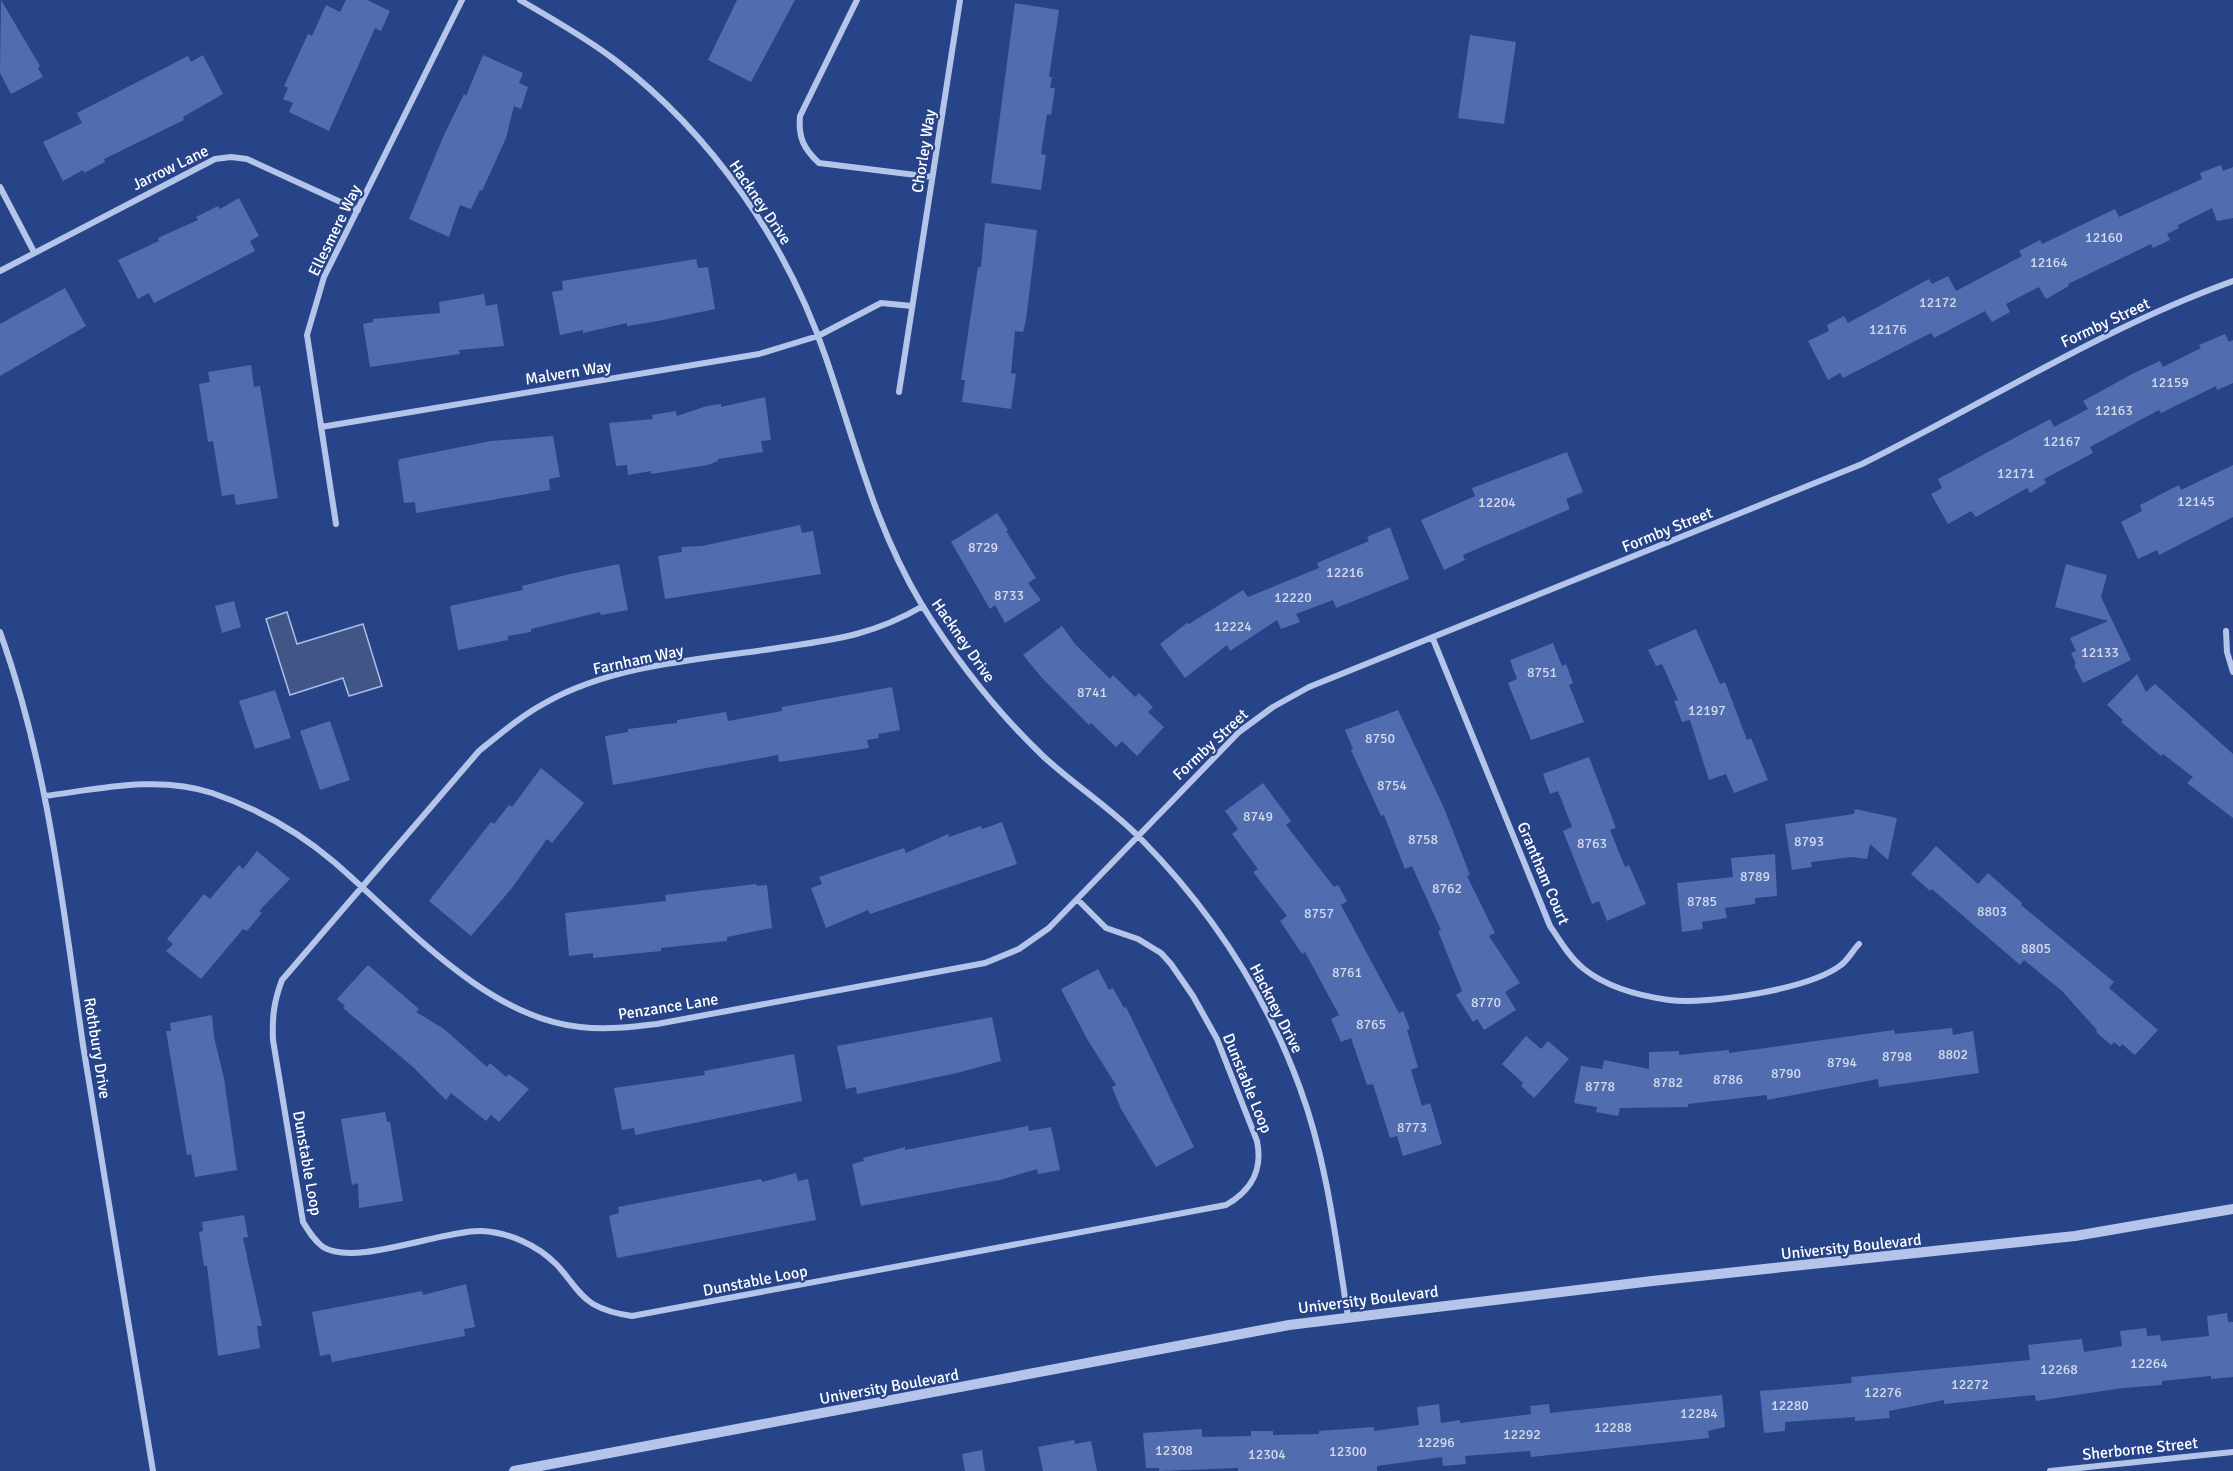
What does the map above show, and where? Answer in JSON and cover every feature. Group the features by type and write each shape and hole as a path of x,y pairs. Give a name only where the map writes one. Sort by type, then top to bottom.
{"street":[{"name":"Ellesmere Way","path":"336,524 307,335 324,277 462,0"},
{"name":"Hackney Drive","path":"520,0 576,32 616,60 662,100 703,143 740,191 780,254 818,336 873,505 897,561 922,606 962,665 1001,713 1044,757 1137,835 1167,865 1205,912 1239,963 1279,1037 1301,1090 1317,1146 1348,1317"},
{"path":"857,0 800,116 798,130 802,143 819,164 932,177"},
{"name":"Chorley Way","path":"899,392 960,0"},
{"name":"Jarrow Lane","path":"0,270 195,167 223,158 247,159 358,210"},
{"path":"0,187 34,252"},
{"name":"Formby Street","path":"1137,835 1239,732 1273,707 1310,687 1862,464 1942,425 2054,361 2121,327 2233,281"},
{"path":"818,336 881,303 912,306"},
{"name":"Malvern Way","path":"321,427 759,354 818,336"},
{"name":"Farnham Way","path":"363,888 479,752 511,724 546,702 584,685 624,673 851,637 894,622 922,606"},
{"path":"2226,631 2227,652 2233,672"},
{"name":"Rothbury Drive","path":"0,632 30,731 45,796 153,1471"},
{"name":"Grantham Court","path":"1433,639 1550,926 1567,952 1584,969 1611,985 1640,996 1671,1000 1700,1000 1741,996 1814,979 1842,965 1858,944"},
{"name":"Penzance Lane","path":"45,796 131,785 181,787 211,793 255,811 296,834 363,888 420,940 482,988 514,1007 549,1021 579,1027 623,1028 985,963 1019,949 1049,928 1137,835"},
{"name":"Dunstable Loop","path":"363,888 282,980 274,1000 272,1018 275,1051 303,1222 312,1237 325,1247 340,1253 418,1242 462,1232 482,1231 507,1236 531,1245 555,1263 579,1293 592,1304 612,1312 632,1316 1226,1205 1241,1196 1258,1171 1259,1154 1257,1141 1217,1039 1193,996 1161,953 1138,939 1106,928 1077,899"},
{"name":"University Boulevard","path":"514,1471 1289,1325 1652,1281 2075,1236 2233,1209"},
{"name":"Sherborne Street","path":"2050,1471 2233,1452"}],"water":[{"path":"287,612 297,644 363,624 382,686 349,696 343,678 290,695 266,619"}],"building":[{"path":"1,0 40,66 38,68 43,77 11,94 0,73"},
{"path":"346,0 367,0 390,11 381,31 375,28 329,131 289,112 293,103 283,99 288,88 284,86 308,34 312,36 326,5 340,12"},
{"path":"737,0 795,0 751,82 708,60"},
{"path":"1015,3 1059,10 1049,77 1052,77 1050,88 1055,88 1051,115 1047,114 1041,154 1046,155 1041,190 991,183"},
{"path":"1470,35 1516,42 1504,124 1458,118"},
{"path":"203,55 223,94 183,117 184,120 104,159 105,162 84,173 83,170 63,181 43,142 82,123 77,113 188,56 191,62"},
{"path":"483,55 523,73 519,83 528,87 521,109 514,106 506,138 482,191 480,190 471,209 460,205 449,237 409,219 444,135 464,94 466,96"},
{"path":"2221,165 2223,171 2233,167 2233,218 2217,221 2212,208 2178,225 2179,228 2167,234 2170,240 2153,248 2151,244 2068,284 2069,286 2046,299 2039,287 2006,304 2010,312 1992,322 1985,311 1934,338 1931,333 1843,378 1840,373 1828,380 1808,341 1829,331 1827,325 1844,316 1848,323 1929,279 1932,284 1948,276 1956,291 2022,256 2019,251 2040,240 2042,244 2115,209 2119,217 2202,179 2200,173"},
{"path":"239,198 259,236 250,241 255,251 154,303 149,293 138,299 118,260 198,220 196,217 218,206 220,209"},
{"path":"985,223 1037,230 1026,320 1023,332 1015,331 1011,373 1016,374 1011,409 962,402 965,380 961,380 978,267 981,267"},
{"path":"696,259 698,268 708,267 715,309 658,321 627,326 627,323 583,333 583,330 560,335 552,292 563,290 562,281"},
{"path":"65,288 86,326 0,376 0,324"},
{"path":"484,294 486,306 497,304 504,346 459,350 460,354 370,367 363,324 373,322 373,319 440,313 439,302"},
{"path":"2225,334 2229,342 2233,340 2233,383 2217,390 2216,386 2161,413 2159,410 2090,447 2093,453 2044,479 2046,483 2030,493 2027,488 1976,517 1971,511 1948,524 1931,494 1942,488 1938,479 2050,419 2054,427 2088,409 2083,401 2134,373 2160,361 2163,367 2201,348 2199,345"},
{"path":"251,365 254,387 260,386 278,498 236,505 234,494 222,496 213,441 208,442 199,384 210,382 208,372"},
{"path":"765,397 771,440 761,441 763,452 718,459 708,465 651,474 651,471 628,475 627,465 616,466 609,423 653,419 652,415 676,411 677,416 707,406 721,404 721,407"},
{"path":"553,436 560,477 549,479 550,490 416,513 415,502 404,503 398,462 400,459 491,441"},
{"path":"1567,452 1583,492 1566,499 1570,509 1463,555 1465,560 1444,570 1421,520 1475,496 1472,488"},
{"path":"2233,465 2233,517 2159,555 2157,550 2138,559 2121,522 2142,511 2140,505 2179,485 2181,490"},
{"path":"997,513 1036,578 1028,583 1041,600 1005,623 995,605 990,609 951,542"},
{"path":"800,525 802,533 813,531 821,574 665,599 658,556 682,552 681,547 702,546"},
{"path":"1390,527 1409,579 1336,608 1333,600 1296,614 1300,622 1281,629 1277,620 1230,651 1227,645 1185,678 1160,644 1187,623 1189,624 1243,590 1248,597 1319,568 1317,563 1369,541 1367,537"},
{"path":"619,564 628,610 601,615 600,612 531,629 531,632 508,636 508,640 458,650 450,606 523,590 522,586 570,574"},
{"path":"2066,564 2107,575 2101,597 2131,660 2083,683 2074,665 2076,664 2071,653 2076,651 2070,638 2108,621 2055,607"},
{"path":"234,601 241,627 222,633 215,606"},
{"path":"1062,626 1075,644 1110,679 1113,675 1135,697 1139,693 1153,707 1148,712 1164,727 1137,756 1122,741 1116,747 1091,723 1089,725 1042,678 1023,655"},
{"path":"1696,629 1720,684 1725,682 1747,740 1751,738 1768,780 1734,793 1726,774 1709,780 1690,720 1682,722 1674,701 1678,700 1662,664 1656,666 1648,650"},
{"path":"1553,643 1562,666 1566,664 1573,683 1569,685 1584,722 1531,740 1508,683 1517,679 1510,660"},
{"path":"2137,674 2146,692 2155,684 2233,754 2233,818 2187,783 2193,777 2163,754 2161,756 2121,722 2123,720 2107,705"},
{"path":"892,687 900,730 878,734 879,738 867,740 869,748 779,762 778,755 613,785 605,736 628,732 628,729 677,723 677,720 726,712 728,721 782,711 782,707"},
{"path":"275,690 291,738 255,749 239,701"},
{"path":"1398,710 1444,808 1470,875 1467,876 1495,933 1489,936 1520,983 1505,992 1516,1010 1484,1030 1477,1019 1473,1022 1456,995 1462,991 1438,931 1441,930 1412,866 1405,869 1384,815 1381,816 1351,750 1353,749 1345,730"},
{"path":"330,721 350,780 320,790 300,731"},
{"path":"1589,757 1616,828 1610,830 1625,867 1629,865 1646,904 1607,921 1599,901 1592,904 1563,831 1572,827 1558,791 1550,794 1543,774"},
{"path":"541,768 584,803 552,843 547,839 512,888 471,936 429,901 491,822 494,824 509,805 512,807"},
{"path":"1263,783 1291,821 1286,825 1334,887 1338,885 1347,901 1341,905 1399,1013 1403,1011 1410,1029 1407,1030 1418,1067 1411,1070 1422,1106 1430,1103 1442,1144 1403,1156 1397,1136 1390,1138 1373,1084 1367,1085 1351,1038 1341,1042 1331,1019 1339,1015 1305,952 1302,954 1280,921 1287,916 1253,872 1258,869 1232,834 1238,829 1225,811"},
{"path":"1855,809 1897,818 1888,860 1870,844 1867,859 1851,857 1811,862 1812,867 1792,870 1785,824 1854,814"},
{"path":"1002,822 1017,864 870,914 868,910 826,928 811,888 822,884 819,877 904,848 906,853 948,834 949,837 981,826 982,829"},
{"path":"1936,846 1978,884 1988,873 2022,903 2021,905 2114,982 2109,988 2158,1030 2135,1055 2122,1044 2120,1047 2114,1042 2111,1045 2096,1032 2097,1030 2062,991 2024,960 2020,965 1932,889 1930,891 1911,874"},
{"path":"257,851 290,879 259,911 262,913 247,931 243,929 201,979 166,951 173,944 167,939 204,894 210,899 239,865 243,869"},
{"path":"1775,854 1777,896 1755,898 1755,904 1725,908 1727,918 1702,922 1703,929 1682,932 1677,883 1733,877 1731,858"},
{"path":"756,884 757,886 767,885 772,928 727,937 727,941 661,948 661,951 593,958 593,953 569,956 565,913 666,901 665,895"},
{"path":"368,965 419,1009 416,1012 444,1029 487,1067 490,1063 506,1077 509,1074 529,1089 499,1122 491,1115 486,1121 451,1093 446,1100 413,1067 343,1008 345,1006 337,999"},
{"path":"1098,969 1109,990 1113,988 1124,1008 1126,1007 1194,1147 1156,1167 1121,1109 1112,1087 1116,1085 1087,1039 1061,989"},
{"path":"212,1015 214,1037 224,1078 237,1170 195,1177 191,1154 187,1155 166,1031 171,1031 170,1023"},
{"path":"992,1017 1001,1061 957,1073 857,1094 856,1087 846,1089 837,1046"},
{"path":"1952,1028 1953,1035 1973,1031 1979,1073 1879,1087 1878,1079 1767,1100 1767,1095 1688,1104 1688,1107 1620,1108 1618,1116 1596,1112 1597,1107 1574,1103 1581,1066 1602,1069 1604,1060 1649,1069 1649,1052 1679,1051 1679,1055 1729,1050 1729,1053 1894,1030 1895,1034"},
{"path":"1526,1036 1541,1049 1548,1041 1569,1059 1534,1098 1521,1086 1523,1083 1502,1064"},
{"path":"794,1054 802,1101 635,1135 634,1128 622,1130 614,1088 705,1075 704,1071"},
{"path":"385,1112 387,1122 390,1122 403,1201 359,1208 358,1183 352,1185 341,1119"},
{"path":"1028,1126 1029,1131 1051,1127 1060,1170 1038,1174 1037,1169 1000,1180 861,1206 852,1164 864,1161 863,1158 905,1147 905,1150"},
{"path":"796,1173 798,1181 808,1179 816,1220 617,1258 609,1216 619,1213 618,1207 761,1179 762,1182"},
{"path":"244,1215 248,1237 243,1238 262,1326 257,1326 260,1348 218,1356 207,1266 204,1266 199,1232 203,1231 202,1222"},
{"path":"466,1284 475,1327 464,1329 465,1336 332,1362 330,1354 320,1356 312,1312 422,1291 423,1295"},
{"path":"2227,1313 2228,1322 2233,1322 2233,1377 2211,1379 2211,1376 2162,1381 2162,1385 2123,1388 2036,1401 2035,1395 1944,1404 1944,1400 1889,1411 1890,1418 1855,1421 1855,1417 1785,1422 1785,1431 1764,1433 1760,1391 1852,1383 1851,1377 2030,1360 2028,1345 2082,1339 2084,1352 2122,1346 2120,1331 2146,1328 2147,1336 2160,1335 2161,1341 2209,1336 2207,1316"},
{"path":"1722,1395 1725,1427 1708,1431 1709,1438 1531,1457 1530,1451 1465,1456 1466,1464 1443,1466 1442,1457 1377,1466 1377,1471 1238,1471 1238,1468 1159,1471 1159,1468 1146,1468 1143,1433 1202,1429 1202,1437 1251,1436 1251,1431 1273,1431 1273,1435 1319,1434 1319,1431 1374,1427 1374,1431 1419,1425 1417,1407 1439,1404 1441,1423 1460,1420 1460,1423 1531,1414 1530,1406 1549,1404 1550,1413"},
{"path":"1074,1440 1075,1444 1091,1441 1097,1471 1043,1471 1038,1447"},
{"path":"982,1450 985,1471 965,1471 962,1454"}]}
